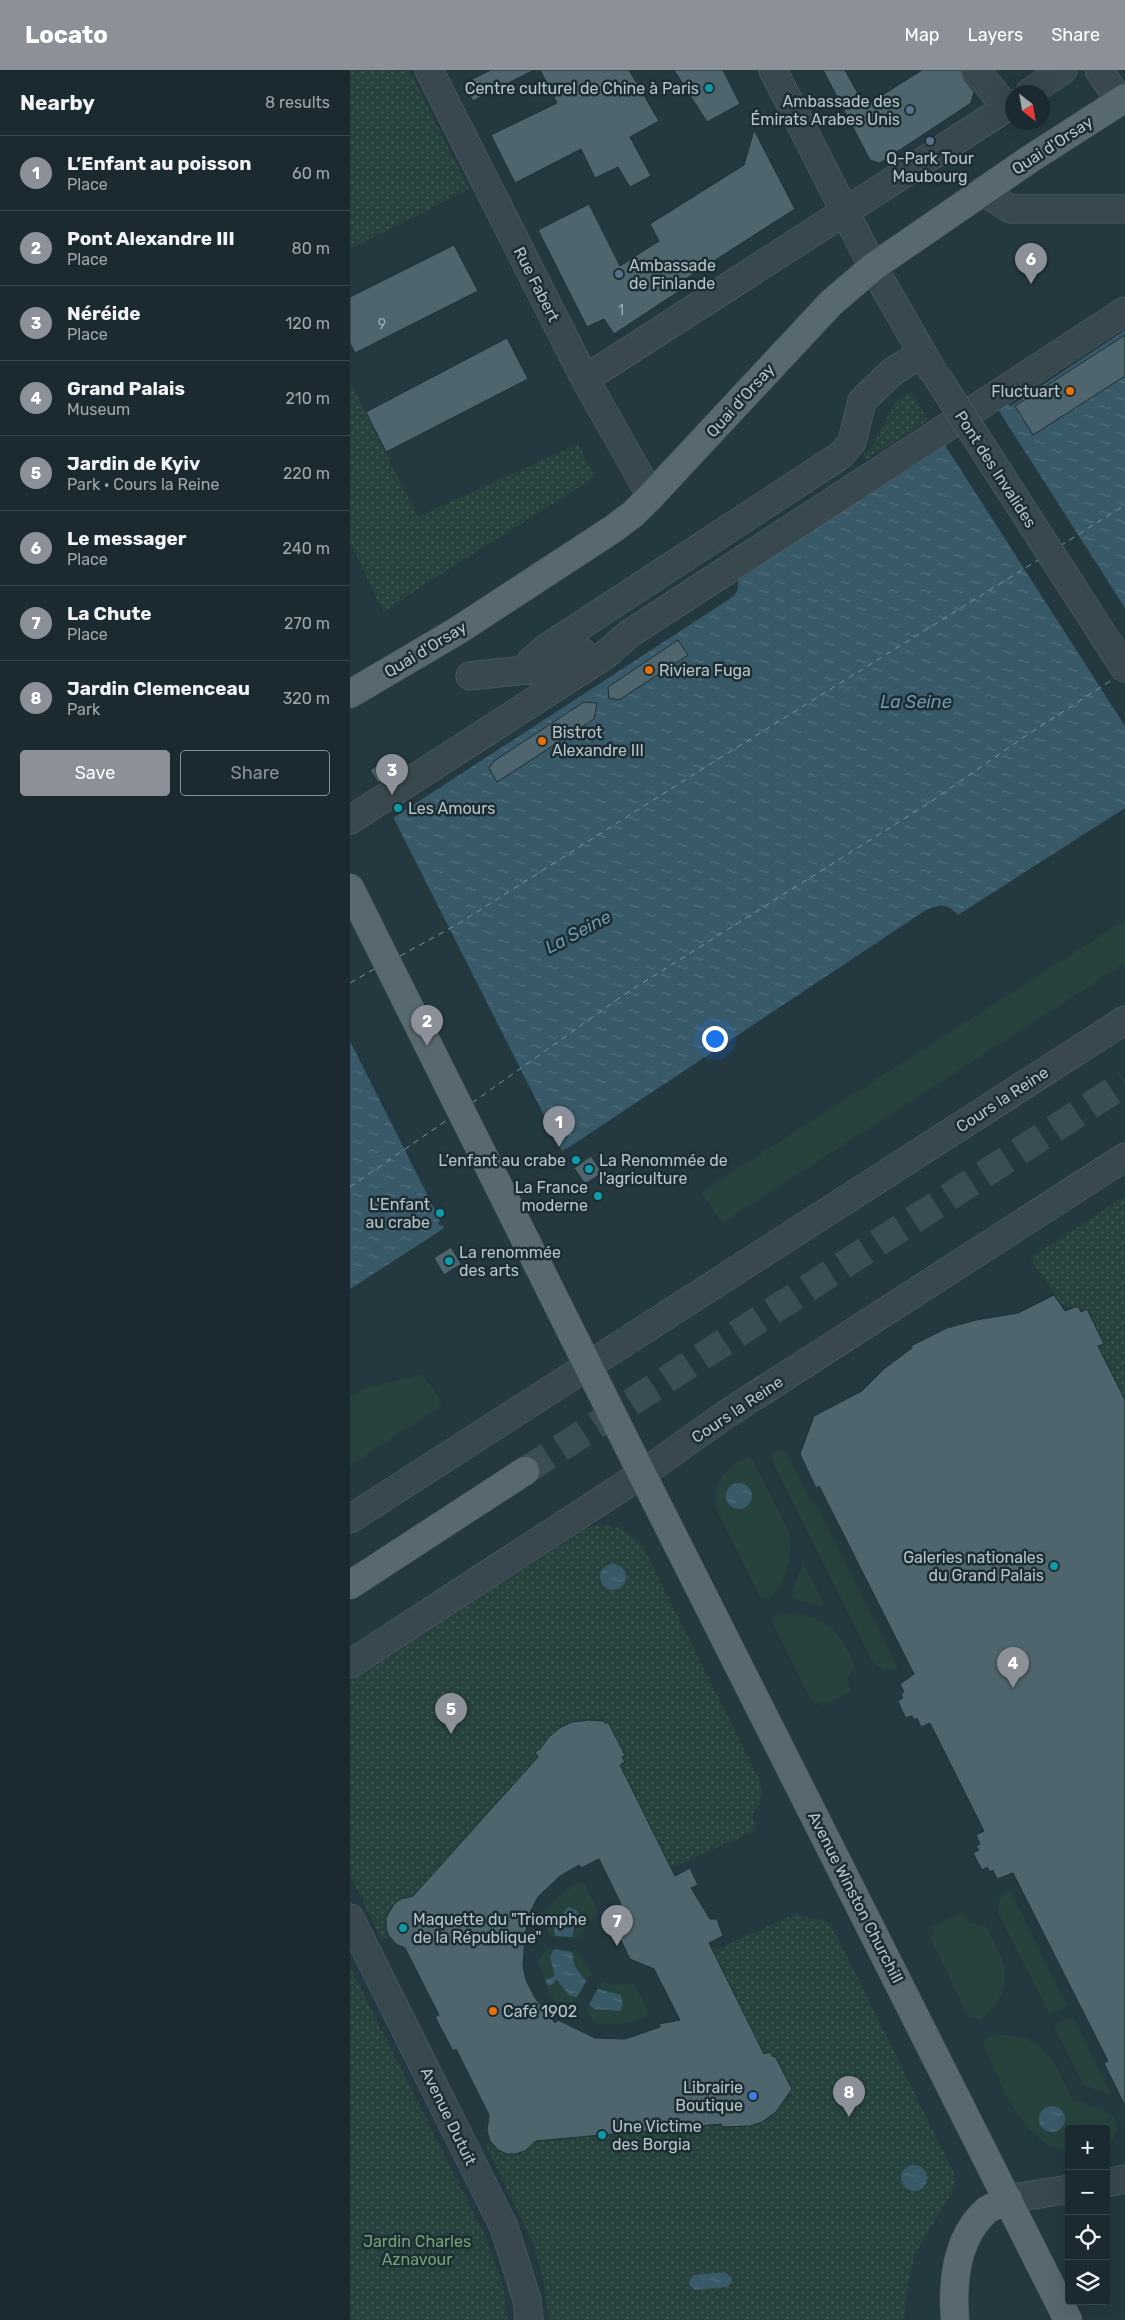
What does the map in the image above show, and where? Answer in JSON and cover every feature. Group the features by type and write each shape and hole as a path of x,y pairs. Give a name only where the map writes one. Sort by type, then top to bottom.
{"main road":[{"name":"Quai d'Orsay","path":"350,694 444,638 605,535 633,514 825,309 873,266 1123,99"},
{"name":"Avenue Winston Churchill","path":"350,888 587,1365 1068,2320"},
{"path":"350,1585 526,1471"},
{"path":"955,2320 953,2290 965,2236 988,2210 1008,2200"}],"street":[{"name":"Rue Fabert","path":"429,70 585,379 651,496"},
{"name":"Pont des Invalides","path":"772,70 873,266 929,364 1125,669"},
{"path":"976,70 1005,101"},
{"path":"1040,85 1063,70"},
{"path":"1099,70 1123,99"},
{"path":"585,379 1005,109"},
{"path":"983,191 1010,208 1125,209"},
{"path":"350,820 604,656 629,634 1125,311"},
{"path":"525,670 531,661 545,649 841,455 852,442 862,400 892,372 929,364"},
{"path":"470,676 525,670 534,672 552,668 596,644 629,634"},
{"name":"Cours la Reine","path":"350,1519 1125,1020"},
{"name":"Cours la Reine","path":"350,1664 642,1474 725,1415 1125,1157"},
{"name":"Avenue Dutuit","path":"350,1918 504,2227 527,2300 529,2320"},
{"path":"1110,2182 1125,2179"},
{"path":"1008,2200 1065,2191"}],"green space":[{"path":"350,70 409,70 469,189 350,249"},
{"path":"350,382 418,517 578,444 595,477 416,590 384,613 350,542"},
{"path":"910,391 928,420 866,460 863,455 872,446 880,433 894,403"},
{"path":"1125,920 1125,963 722,1223 701,1192"},
{"path":"1125,1196 1125,1400 1098,1346 1104,1343 1087,1310 1081,1312 1062,1305 1030,1258"},
{"path":"422,1374 442,1403 436,1409 350,1466 350,1398 363,1389"},
{"path":"778,1449 787,1453 812,1504 815,1503 898,1668 885,1671 872,1661 772,1460 772,1454"},
{"path":"748,1458 753,1461 789,1532 790,1550 787,1568 780,1584 769,1598 760,1596 718,1513 716,1504 717,1487 721,1479 725,1472 739,1461","holes":["752,1492 751,1501 745,1508 732,1507 727,1501"]},
{"path":"599,1524 624,1530 643,1547 761,1783 762,1796 752,1815 756,1830 671,1868 620,1765 625,1762 622,1757 625,1755 608,1722 606,1724 603,1718 569,1723 560,1728 535,1752 538,1757 412,1897 405,1898 393,1905 389,1910 386,1922 389,1936 382,1940 350,1875 350,1682 591,1526"},
{"path":"803,1563 824,1604 823,1607 790,1598"},
{"path":"791,1613 805,1615 825,1623 838,1636 855,1666 848,1678 851,1691 822,1706 819,1701 813,1704 772,1621 775,1615"},
{"path":"583,1881 598,1912 586,1924 580,1939 549,1935 543,1918 545,1911 566,1891","holes":["569,1908 574,1909 581,1916 572,1937 554,1926 564,1911"]},
{"path":"1010,1890 1067,2005 1050,2014 998,1913 999,1899"},
{"path":"797,1913 801,1916 823,1920 832,1926 954,2173 955,2184 951,2194 916,2252 909,2278 904,2320 549,2320 544,2283 533,2243 486,2145 491,2143 501,2151 513,2154 525,2151 535,2141 721,2124 724,2130 763,2122 792,2096 789,2090 792,2088 776,2056 773,2057 770,2052 764,2054 713,1951"},
{"path":"962,1913 970,1923 986,1926 999,1951 1004,1966 1003,1990 1000,1998 991,2011 979,2020 969,2017 929,1936 935,1933 932,1927"},
{"path":"547,1948 580,1953 591,1974 574,2003 555,2001 549,1994 538,1961","holes":["550,1957 572,1957 584,1979 555,1982 549,1977 555,1976"]},
{"name":"Jardin Charles Aznavour","path":"350,1967 485,2236 503,2286 508,2320 350,2320"},
{"path":"602,1981 615,1985 634,1983 649,2014 629,2022 608,2024 594,2021 586,2009","holes":["598,1989 620,1995 623,2003 620,2011 601,2011"]},
{"path":"1073,2016 1110,2091 1109,2095 1084,2085 1054,2026"},
{"path":"996,2035 1026,2039 1046,2052 1053,2061 1072,2099 1111,2114 1114,2118 1117,2127 1115,2135 1110,2142 1110,2125 1065,2125 1065,2151 1052,2146 1037,2137 1025,2124 1006,2094 983,2045 987,2037"}],"water":[{"name":"La Seine","path":"1125,330 1125,808 958,915 950,908 944,906 926,910 571,1146 350,1289 350,846 731,598 738,589 737,577 1007,404 1011,406"},
{"path":"739,1483 748,1487 752,1496 748,1505 739,1509 730,1505 726,1496 730,1487"},
{"path":"613,1564 622,1568 626,1577 622,1586 613,1590 604,1586 600,1577 604,1568"},
{"path":"568,1907 576,1910 581,1917 575,1926 572,1937 555,1936 554,1926"},
{"path":"554,1949 572,1952 575,1966 586,1981 577,1997 569,1995 557,1980 548,1985 545,1980 555,1976 550,1957"},
{"path":"598,1989 621,1995 623,2003 620,2011 594,2009 589,2004"},
{"path":"1052,2106 1061,2110 1065,2119 1061,2128 1052,2132 1043,2128 1039,2119 1043,2110"},
{"path":"914,2165 923,2169 927,2178 923,2187 914,2191 905,2187 901,2178 905,2169"},
{"path":"725,2272 732,2278 731,2283 727,2287 695,2290 689,2285 690,2279 694,2275"}],"pier":[{"path":"997,408 1125,608 1125,726 943,442"},
{"path":"392,815 562,1151 571,1146 572,1148 445,1230 443,1225 440,1226 438,1223 440,1220 350,1041 350,843"}],"building":[{"path":"491,70 534,70 473,101 464,83"},
{"path":"540,70 629,70 659,121 630,137 651,176 630,187 618,167 595,178 581,149 515,183 491,135 557,103"},
{"name":"Centre culturel de Chine à Paris","path":"674,70 723,70 740,104 707,122"},
{"name":"Ambassade des Émirats Arabes Unis","path":"823,70 845,70 865,106 922,70 961,70 964,79 974,92 971,103 880,163 870,160"},
{"path":"754,130 795,209 681,282 684,288 614,334 604,319 587,327 538,230 589,204 620,266 659,241 650,224 744,165"},
{"path":"454,245 478,291 355,353 350,343 350,297"},
{"name":"Fluctuart","path":"1125,335 1125,376 1033,435 1015,406"},
{"path":"507,338 528,379 386,452 366,412"},
{"name":"Riviera Fuga","path":"678,640 688,655 619,700 609,698 608,687"},
{"name":"Bistrot Alexandre III","path":"584,702 597,703 594,719 497,782 489,768 494,761"},
{"path":"389,758 397,771 378,783 370,770"},
{"path":"591,1156 602,1173 585,1184 574,1168"},
{"path":"451,1247 461,1264 444,1275 434,1258"},
{"path":"1054,1295 1065,1311 1078,1306 1081,1312 1087,1309 1104,1344 1098,1346 1125,1400 1125,2106 1104,2063 1108,2061 1013,1873 997,1879 993,1870 990,1872 987,1867 982,1870 973,1853 979,1850 976,1846 980,1844 976,1835 984,1831 930,1723 921,1727 917,1718 914,1720 912,1716 906,1718 902,1711 898,1701 903,1698 901,1694 904,1692 900,1684 914,1674 819,1486 816,1488 800,1454 814,1416 862,1391 885,1368 912,1348 911,1346 947,1328 976,1320 1018,1313"},
{"path":"589,1720 604,1721 606,1724 608,1722 625,1755 622,1757 625,1762 620,1765 675,1876 690,1868 698,1885 691,1888 710,1919 717,1919 723,1936 709,1943 764,2054 770,2052 773,2057 775,2056 792,2089 776,2112 762,2122 750,2126 723,2127 721,2124 536,2141 525,2151 515,2154 507,2154 498,2150 490,2141 487,2131 489,2115 456,2049 453,2051 435,2017 439,2015 405,1948 396,1944 389,1936 386,1929 386,1918 394,1904 401,1899 413,1896 538,1757 535,1752 561,1727 572,1722","holes":["599,1859 621,1904 617,1921 613,1924 630,1959 654,1969 680,2020 659,2024 660,2027 625,2039 595,2038 558,2020 555,2023 535,1998 526,1980 523,1966 525,1935 531,1910 538,1897 560,1876 579,1865 581,1868"]}],"ferry route":[{"path":"1060,546 1125,505"},
{"path":"400,956 458,924 1038,560"},
{"path":"472,1103 625,994 929,803 1024,737 1115,678"},
{"path":"350,983 376,968"},
{"path":"350,1187 450,1118"}],"tunnel":[{"path":"525,1471 1125,1083"}],"place":[{"name":"Centre culturel de Chine à Paris","path":"709,88"},
{"name":"Ambassade des Émirats Arabes Unis","path":"910,110"},
{"name":"Q-Park Tour Maubourg","path":"930,141"},
{"name":"Ambassade de Finlande","path":"619,274"},
{"name":"Le messager","path":"1031,284"},
{"name":"Fluctuart","path":"1070,391"},
{"name":"Riviera Fuga","path":"649,670"},
{"name":"Bistrot Alexandre III","path":"542,741"},
{"name":"Néréide","path":"392,795"},
{"name":"Les Amours","path":"398,808"},
{"name":"Pont Alexandre III","path":"427,1046"},
{"name":"L’Enfant au poisson","path":"559,1147"},
{"name":"L’enfant au crabe","path":"576,1160"},
{"name":"La Renommée de l'agriculture","path":"589,1169"},
{"name":"La France moderne","path":"598,1196"},
{"name":"L'Enfant au crabe","path":"440,1213"},
{"name":"La renommée des arts","path":"449,1261"},
{"name":"Galeries nationales du Grand Palais","path":"1054,1566"},
{"name":"Grand Palais","path":"1013,1688"},
{"name":"Jardin de Kyiv","path":"451,1734"},
{"name":"Maquette du \"Triomphe de la République\"","path":"403,1928"},
{"name":"La Chute","path":"617,1946"},
{"name":"Café 1902","path":"493,2011"},
{"name":"Librairie Boutique","path":"753,2096"},
{"name":"Jardin Clemenceau","path":"849,2117"},
{"name":"Une Victime des Borgia","path":"602,2135"}]}
